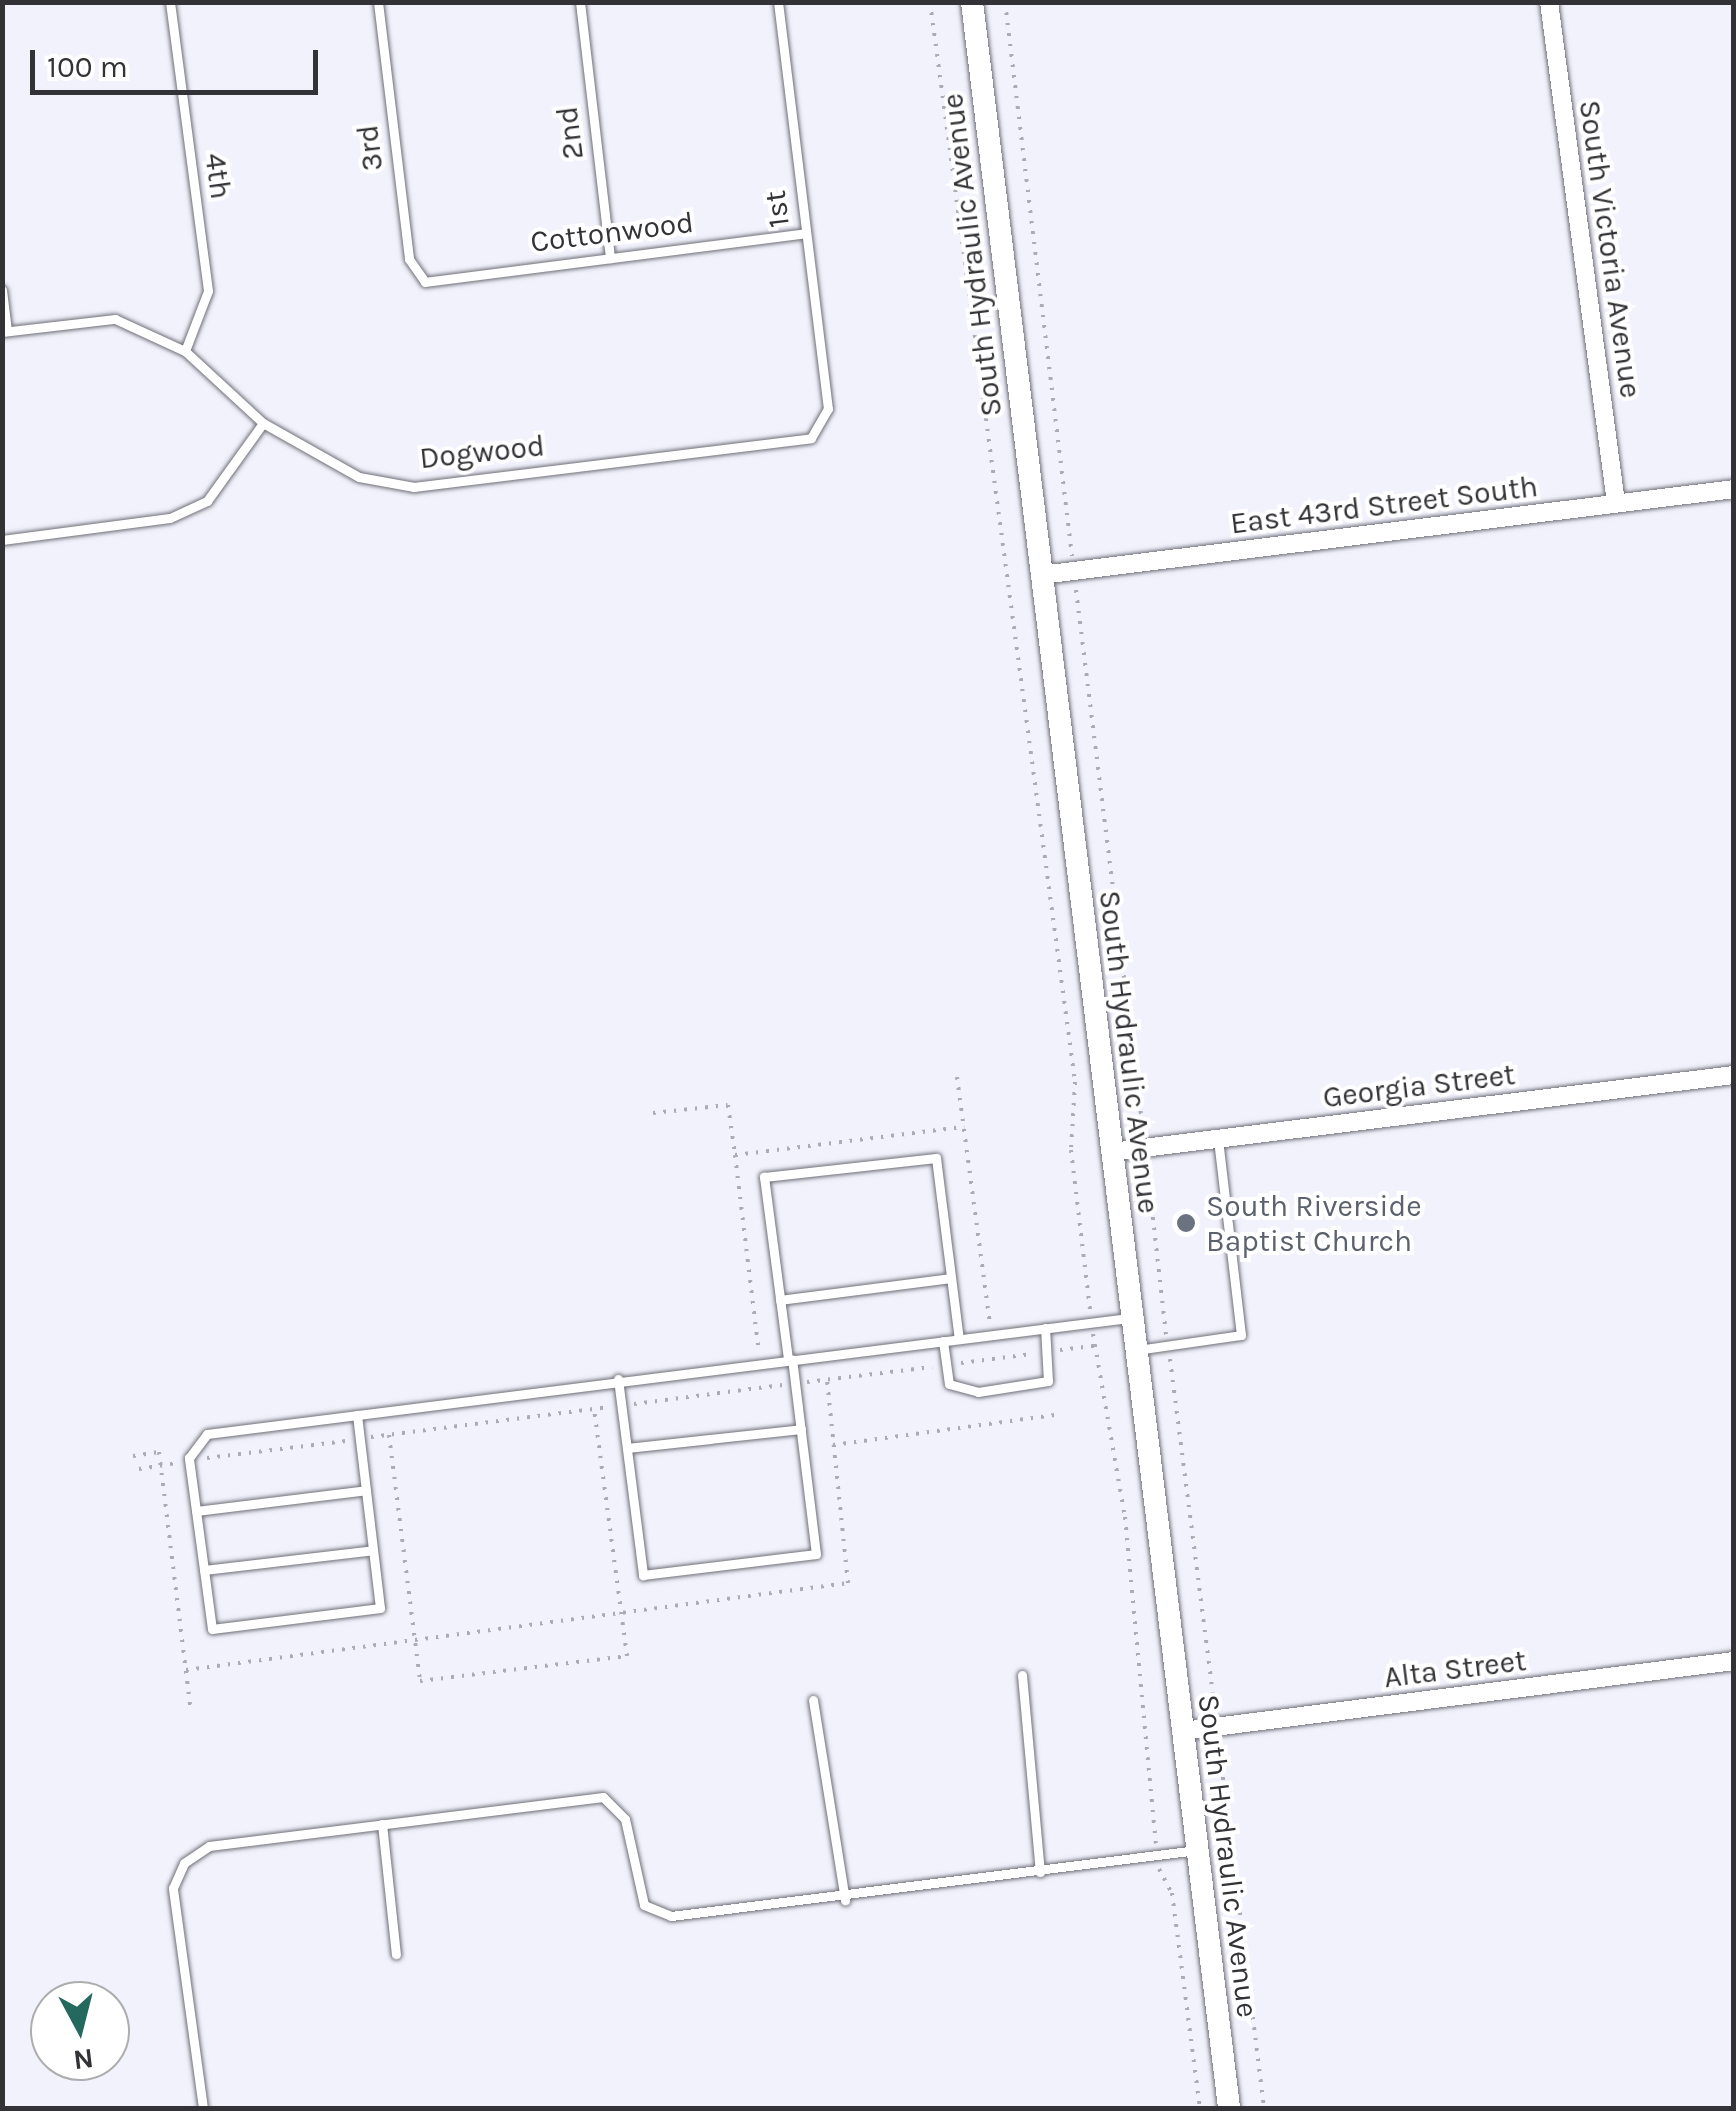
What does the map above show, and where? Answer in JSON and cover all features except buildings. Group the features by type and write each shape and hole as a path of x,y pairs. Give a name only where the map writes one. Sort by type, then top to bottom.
{"street":[{"name":"South Hydraulic Avenue","path":"972,2 1229,2108"},
{"name":"South Victoria Avenue","path":"1548,2 1616,504"},
{"name":"East 43rd Street South","path":"1041,576 1734,489"},
{"name":"Georgia Street","path":"1111,1152 1734,1074"},
{"name":"Alta Street","path":"1183,1731 1734,1661"}],"lane":[{"name":"4th","path":"170,2 208,291 184,351"},
{"name":"3rd","path":"378,2 408,258 426,282"},
{"name":"2nd","path":"580,2 610,258"},
{"name":"1st","path":"778,2 828,409"},
{"name":"Cottonwood","path":"426,282 806,233"},
{"path":"2,290 5,331 115,319 184,351 263,423 207,501 170,518 2,540"},
{"name":"Dogwood","path":"263,423 359,477 414,486 811,438 828,409"},
{"path":"1136,1350 1241,1335 1218,1138"},
{"path":"618,1380 644,1575 816,1554 764,1176 936,1158 958,1339"},
{"path":"780,1300 951,1278"},
{"path":"357,1416 380,1608 212,1630 196,1511 194,1440 357,1416 618,1380 1132,1318"},
{"path":"943,1340 955,1392 994,1390 1048,1381 1045,1328"},
{"path":"627,1448 801,1429"},
{"path":"196,1511 366,1490"},
{"path":"204,1570 373,1550"},
{"path":"1022,1674 1040,1872"},
{"path":"813,1700 845,1900"},
{"path":"202,2108 173,1888 184,1863 209,1846 602,1797 625,1819 638,1894 657,1911 742,1914 1197,1850"},
{"path":"382,1824 396,1954"}],"path":[{"path":"930,2 1075,1082 1070,1150 1092,1323 1126,1517 1158,1855 1172,1893 1200,2108"},
{"path":"1005,2 1264,2108"},
{"path":"958,1077 990,1324"},
{"path":"653,1114 728,1105 759,1352"},
{"path":"736,1155 964,1127"},
{"path":"186,1670 848,1582 826,1380"},
{"path":"389,1435 420,1681 627,1656 594,1409"},
{"path":"834,1444 1061,1414"},
{"path":"134,1456 159,1452 190,1706"}],"place":[{"name":"South Riverside Baptist Church","path":"1186,1223"}]}
